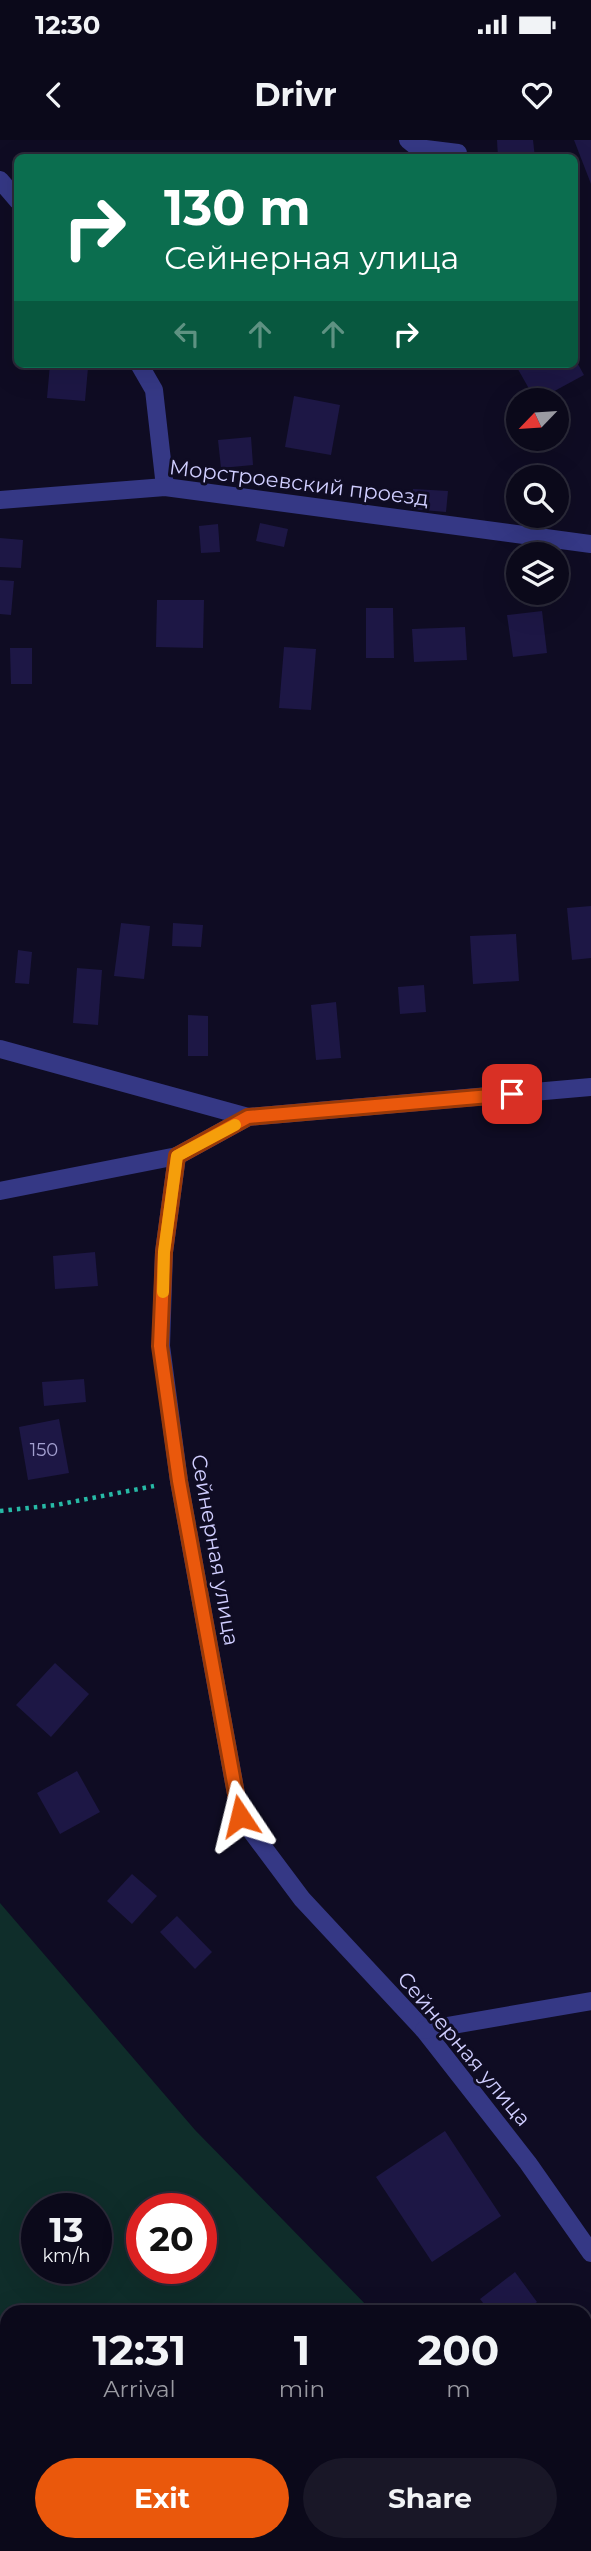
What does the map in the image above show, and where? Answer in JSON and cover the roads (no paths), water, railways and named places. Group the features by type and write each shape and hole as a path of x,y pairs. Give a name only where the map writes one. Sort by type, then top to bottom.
{"lane":[{"path":"408,140 418,148 458,153"},
{"path":"0,180 14,196"},
{"path":"141,368 154,390 165,486"},
{"name":"Морстроевский проезд","path":"0,500 165,486 591,544"},
{"path":"0,1049 248,1117 591,1087"},
{"path":"0,1191 177,1156 248,1117"},
{"name":"Сейнерная улица","path":"177,1156 164,1252 160,1346 179,1481 240,1816 302,1899 424,2030 528,2163 591,2253"},
{"path":"424,2030 591,2001"}]}
